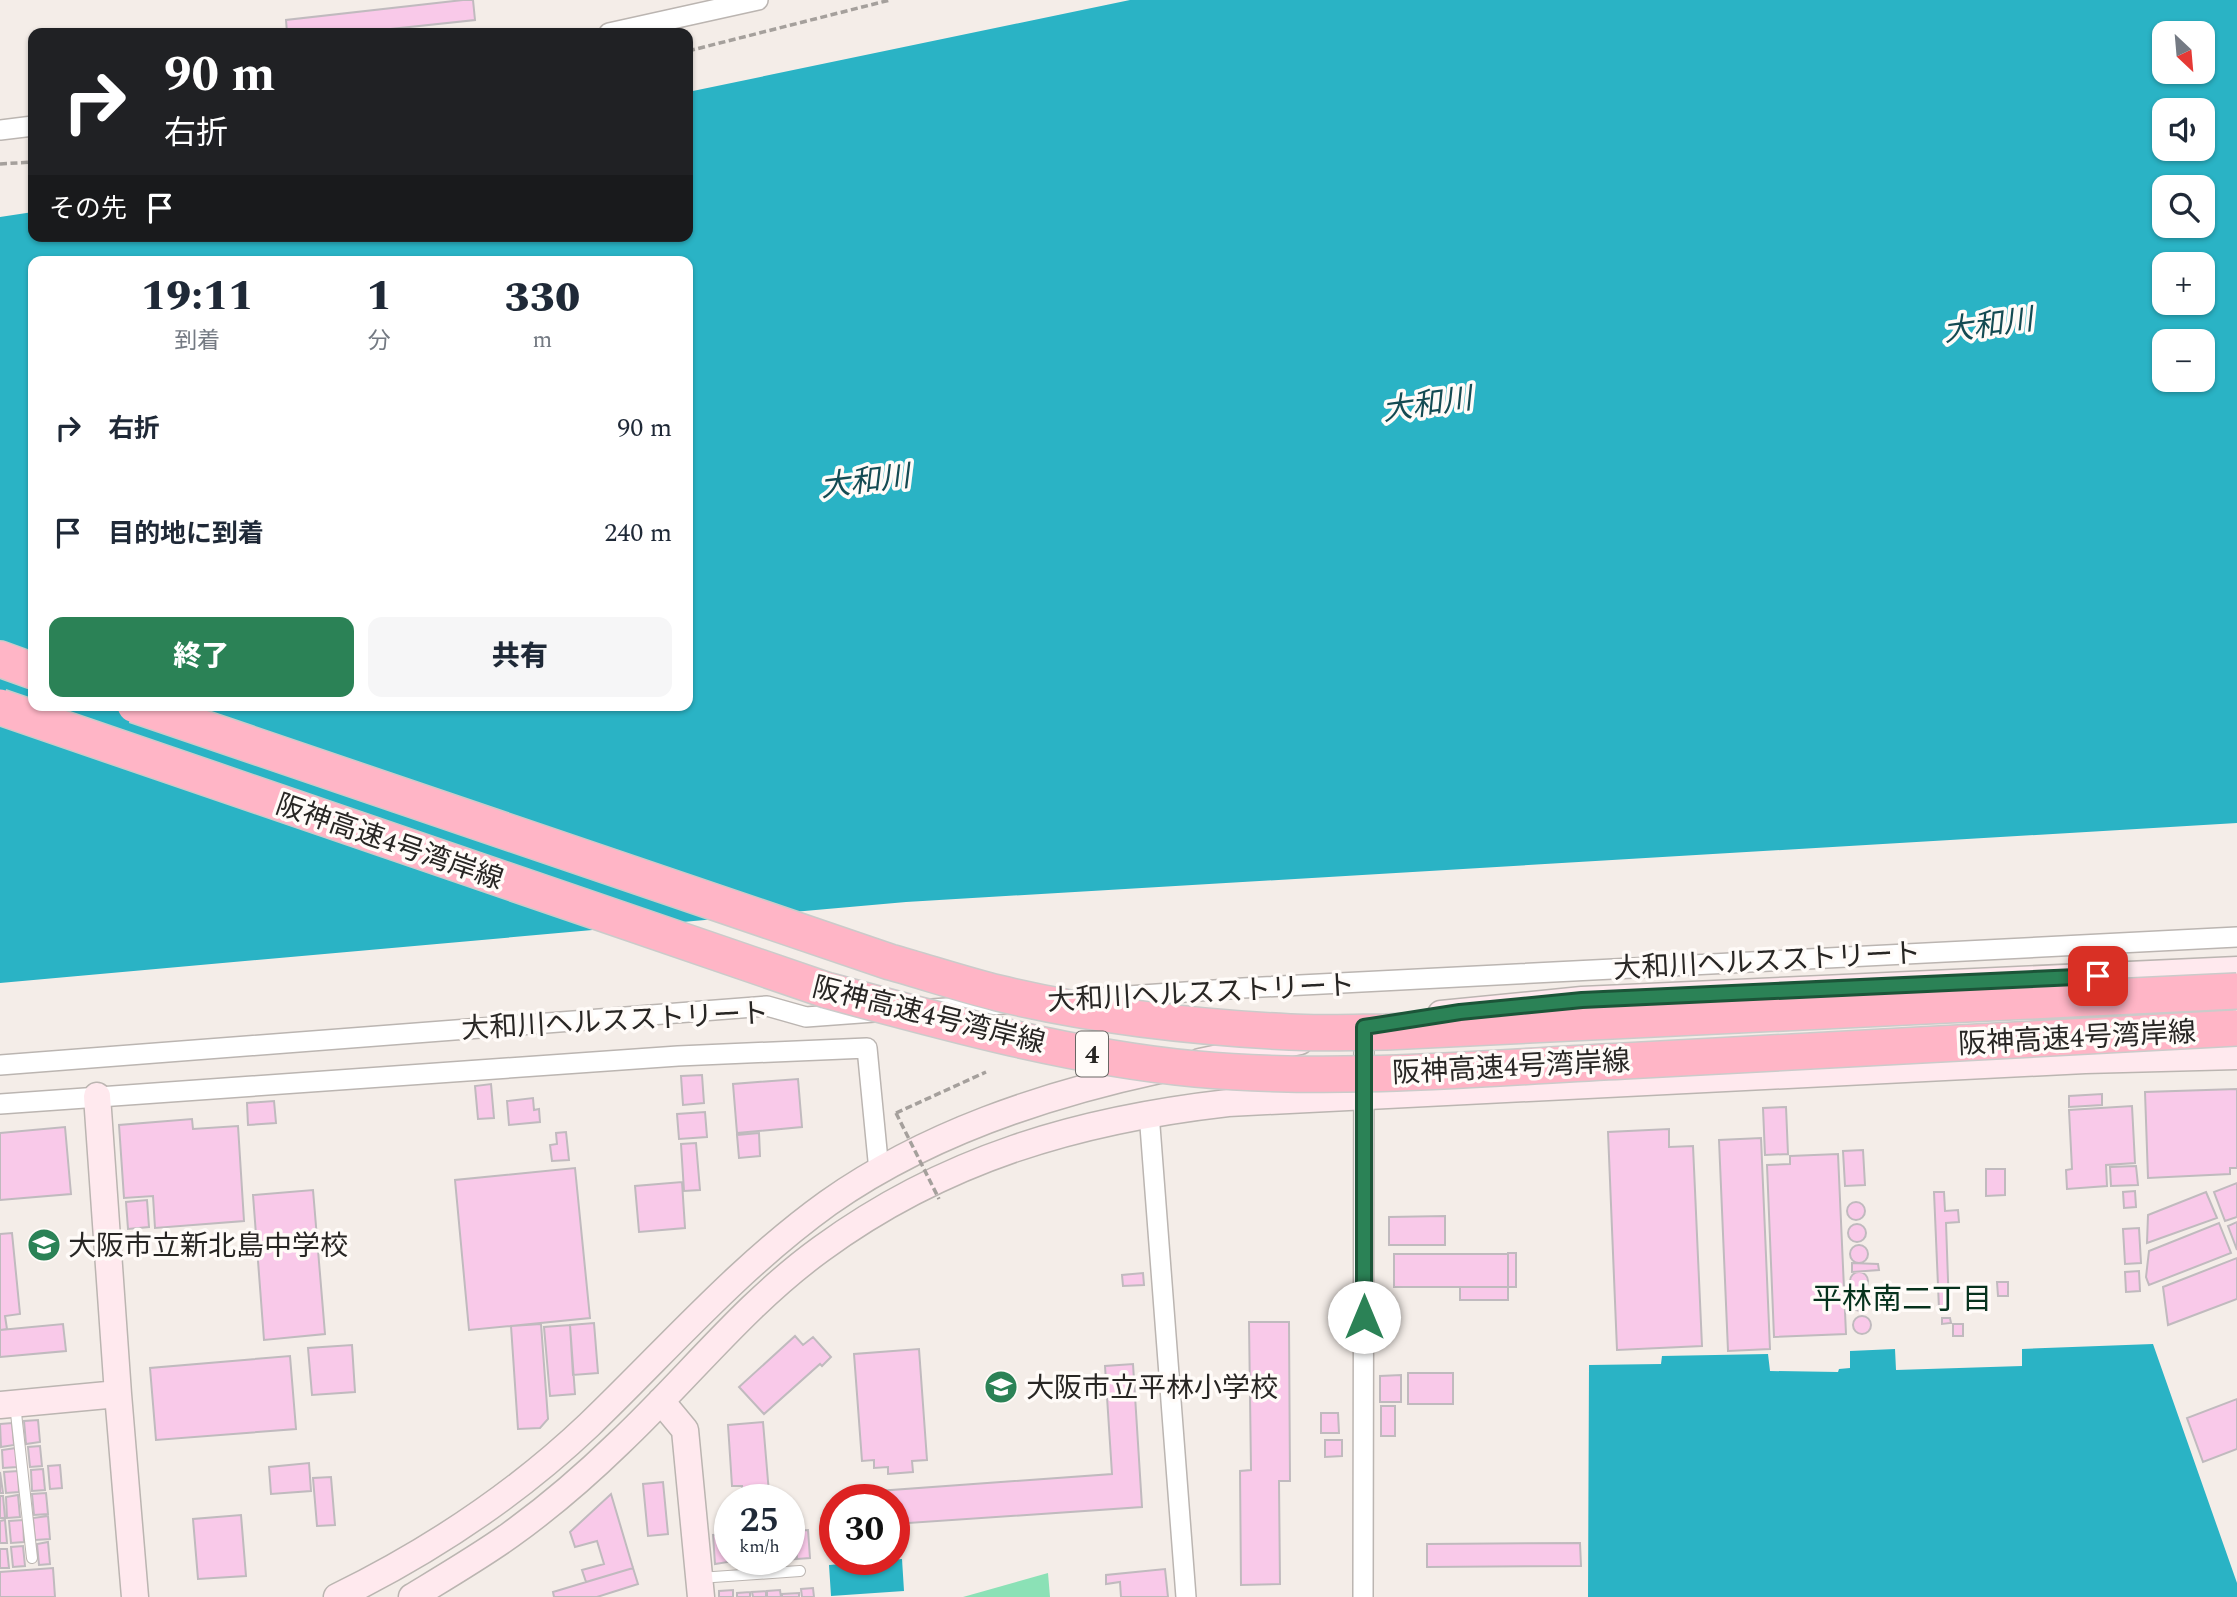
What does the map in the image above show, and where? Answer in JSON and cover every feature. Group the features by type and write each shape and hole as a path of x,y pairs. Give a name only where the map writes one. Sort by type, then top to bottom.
{"highway":[{"path":"0,659 28,669"},
{"name":"阪神高速4号湾岸線","path":"0,708 826,990 964,1027 1068,1050 1131,1060 1195,1069 1337,1074 2237,1028"},
{"name":"阪神高速4号湾岸線","path":"153,711 890,962 998,993 1154,1020 1220,1028 1293,1032 1386,1032 2237,991"}],"street":[{"path":"632,28 758,0"},
{"path":"0,130 28,127"},
{"name":"大和川ヘルスストリート","path":"0,1065 767,1006 806,1017 1242,988 2237,937"},
{"path":"337,1597 418,1554 510,1493 587,1427 750,1265 830,1202 879,1171 940,1140 1038,1102 1115,1080 1364,1027 1460,1012 1582,1000 2237,970"},
{"path":"1363,1597 1364,1027"},
{"path":"0,1104 678,1056 867,1048 879,1171"},
{"path":"412,1597 510,1535 572,1486 662,1401 775,1285 819,1250 918,1188 976,1161 1037,1140 1149,1114 1228,1103 2085,1060 2237,1056"},
{"path":"97,1096 135,1597"},
{"path":"1149,1114 1186,1597"},
{"path":"7,1404 118,1394"},
{"path":"662,1401 685,1430 700,1587"}],"lane":[{"path":"7,1404 32,1558"},
{"path":"700,1587 775,1575"}],"path":[{"path":"693,50 890,0"},
{"path":"0,164 28,162"},
{"path":"939,1199 896,1113 986,1072"}],"green space":[{"path":"1048,1573 1050,1597 963,1597"}],"water":[{"name":"大和川","path":"1130,0 2237,0 2237,823 906,902 0,983 0,217 28,213 28,242 693,242 693,91"},
{"path":"2153,1344 2237,1583 2237,1597 1588,1597 1589,1365 1661,1364 1662,1356 1768,1354 1770,1371 1838,1372 1839,1369 1850,1368 1850,1351 1895,1349 1896,1370 2022,1366 2022,1349"},
{"path":"830,1575 903,1575 904,1591 831,1596"}],"building":[{"path":"473,0 475,20 400,28 287,28 286,20"},
{"path":"702,1075 704,1103 683,1105 681,1076"},
{"path":"798,1079 802,1127 737,1133 733,1084"},
{"path":"491,1084 494,1118 478,1119 475,1086"},
{"path":"2237,1089 2237,1168 2230,1168 2230,1174 2148,1178 2145,1092"},
{"path":"2102,1094 2102,1105 2069,1107 2069,1096"},
{"path":"533,1098 534,1110 539,1109 540,1122 509,1125 507,1101"},
{"path":"274,1101 276,1123 248,1125 247,1103"},
{"path":"2132,1106 2135,1163 2106,1165 2107,1186 2067,1189 2066,1170 2072,1169 2069,1110"},
{"path":"1786,1107 1788,1154 1765,1155 1763,1108"},
{"path":"705,1112 707,1137 679,1139 677,1114"},
{"path":"192,1119 193,1129 238,1126 244,1221 155,1228 153,1196 124,1198 119,1125"},
{"path":"65,1127 71,1194 0,1200 0,1133"},
{"path":"1669,1129 1669,1147 1693,1146 1702,1346 1617,1350 1608,1132"},
{"path":"566,1132 569,1160 552,1161 550,1145 557,1144 556,1133"},
{"path":"759,1133 760,1156 739,1158 737,1135"},
{"path":"1761,1138 1770,1349 1728,1351 1719,1140"},
{"path":"696,1143 700,1190 684,1191 681,1144"},
{"path":"1863,1150 1865,1185 1845,1186 1843,1151"},
{"path":"1838,1154 1846,1334 1774,1337 1767,1165 1790,1164 1790,1156"},
{"path":"2136,1166 2138,1185 2111,1186 2110,1167"},
{"path":"575,1168 590,1318 469,1330 455,1180"},
{"path":"1986,1169 2005,1169 2005,1195 1986,1196"},
{"path":"682,1182 685,1228 639,1232 635,1186"},
{"path":"2237,1183 2237,1217 2225,1221 2214,1192"},
{"path":"313,1190 325,1334 264,1340 253,1195"},
{"path":"2135,1191 2136,1207 2124,1208 2123,1192"},
{"path":"1934,1192 1944,1192 1945,1211 1958,1210 1959,1222 1946,1223 1949,1308 1939,1309"},
{"path":"2206,1192 2217,1218 2147,1243 2148,1215"},
{"path":"147,1200 149,1227 128,1229 126,1202"},
{"path":"1856,1202 1862,1205 1865,1211 1862,1217 1856,1220 1850,1217 1847,1211 1850,1205"},
{"path":"1445,1216 1445,1245 1389,1245 1389,1217"},
{"path":"2237,1222 2237,1250 2228,1226"},
{"path":"2219,1223 2231,1253 2149,1285 2146,1277 2149,1251"},
{"path":"1857,1224 1863,1227 1866,1233 1863,1239 1857,1242 1851,1239 1848,1233 1851,1227"},
{"path":"2139,1228 2141,1263 2125,1264 2123,1229"},
{"path":"12,1233 20,1314 5,1316 7,1329 0,1330 0,1234"},
{"path":"1859,1245 1865,1248 1868,1254 1865,1260 1859,1263 1853,1260 1850,1254 1853,1248"},
{"path":"1508,1253 1516,1253 1516,1287 1508,1287"},
{"path":"1394,1254 1508,1254 1508,1287 1394,1287"},
{"path":"2237,1258 2237,1299 2168,1325 2163,1287"},
{"path":"1852,1263 1878,1264 1879,1270 1852,1272"},
{"path":"2139,1271 2140,1291 2126,1292 2125,1272"},
{"path":"1859,1272 1865,1275 1868,1281 1865,1287 1859,1290 1853,1287 1850,1281 1853,1275"},
{"path":"1143,1273 1144,1285 1123,1286 1122,1275"},
{"path":"1997,1282 2008,1282 2008,1296 1998,1296"},
{"path":"1460,1287 1508,1287 1508,1300 1460,1300"},
{"path":"1860,1293 1866,1296 1869,1302 1866,1308 1860,1311 1854,1308 1851,1302 1854,1296"},
{"path":"1862,1316 1868,1319 1871,1325 1868,1331 1862,1334 1856,1331 1853,1325 1856,1319"},
{"path":"1942,1318 1950,1318 1951,1323 1942,1324"},
{"path":"1249,1322 1289,1322 1290,1481 1279,1481 1280,1584 1241,1585 1240,1471 1251,1470"},
{"path":"594,1323 598,1373 573,1375 570,1325"},
{"path":"63,1324 66,1351 0,1357 0,1330"},
{"path":"541,1324 548,1419 540,1428 518,1429 511,1326"},
{"path":"1953,1324 1963,1324 1963,1336 1953,1336"},
{"path":"570,1325 575,1394 550,1396 544,1327"},
{"path":"795,1336 803,1345 813,1337 831,1357 764,1414 739,1387"},
{"path":"352,1345 355,1392 312,1395 308,1348"},
{"path":"919,1349 927,1460 912,1461 913,1472 888,1474 888,1467 874,1468 874,1460 862,1461 854,1354"},
{"path":"290,1356 296,1429 156,1440 150,1368"},
{"path":"1133,1364 1142,1507 910,1523 910,1489 1112,1474 1105,1366"},
{"path":"1408,1373 1453,1373 1453,1404 1408,1404"},
{"path":"1401,1375 1401,1402 1380,1402 1380,1376"},
{"path":"2237,1399 2237,1449 2203,1462 2187,1418"},
{"path":"1381,1406 1395,1406 1395,1436 1381,1436"},
{"path":"1321,1413 1338,1413 1339,1433 1321,1433"},
{"path":"38,1420 40,1442 26,1444 24,1421"},
{"path":"763,1422 768,1484 732,1484 728,1425"},
{"path":"12,1423 14,1445 1,1447 0,1424"},
{"path":"1325,1440 1342,1440 1342,1456 1325,1457"},
{"path":"40,1446 42,1466 30,1467 28,1447"},
{"path":"16,1448 17,1467 3,1468 2,1450"},
{"path":"309,1463 311,1491 271,1494 269,1467"},
{"path":"60,1465 62,1488 50,1489 48,1466"},
{"path":"43,1469 45,1490 32,1491 31,1470"},
{"path":"18,1471 19,1492 6,1493 4,1472"},
{"path":"0,1472 3,1493 0,1493"},
{"path":"331,1477 335,1525 317,1526 313,1478"},
{"path":"663,1482 668,1534 648,1536 643,1484"},
{"path":"46,1493 48,1514 34,1515 32,1494"},
{"path":"611,1494 633,1568 586,1582 582,1570 604,1564 597,1541 575,1547 570,1532"},
{"path":"18,1495 20,1517 7,1518 6,1497"},
{"path":"0,1496 3,1496 5,1518 0,1518"},
{"path":"241,1515 246,1576 198,1579 193,1519"},
{"path":"48,1516 50,1539 35,1540 33,1518"},
{"path":"5,1520 7,1543 0,1543 0,1521"},
{"path":"23,1520 24,1542 11,1543 9,1521"},
{"path":"805,1530 808,1530 810,1558 805,1558"},
{"path":"48,1542 50,1564 39,1565 37,1544"},
{"path":"1580,1543 1581,1566 1427,1567 1427,1544"},
{"path":"23,1546 25,1566 13,1567 11,1547"},
{"path":"0,1549 7,1549 9,1568 0,1568"},
{"path":"53,1568 55,1597 0,1597 0,1572"},
{"path":"633,1568 638,1584 597,1597 554,1597 553,1592"},
{"path":"1165,1569 1168,1597 1121,1597 1120,1582 1106,1584 1106,1575"},
{"path":"813,1588 814,1597 802,1597 801,1589"},
{"path":"733,1590 733,1597 719,1597 719,1591"},
{"path":"780,1590 781,1597 767,1597 767,1591"},
{"path":"766,1591 766,1597 753,1597 752,1592"},
{"path":"750,1592 750,1597 737,1597 737,1593"},
{"path":"799,1593 799,1597 782,1597 782,1594"}],"place":[{"name":"大阪市立新北島中学校","path":"44,1245"},
{"name":"大阪市立平林小学校","path":"1001,1387"}],"district":[{"name":"平林南二丁目","path":"1902,1299"}],"route":[{"path":"1364,1317 1364,1027 1507,1006 1582,1000 2098,976"}]}
